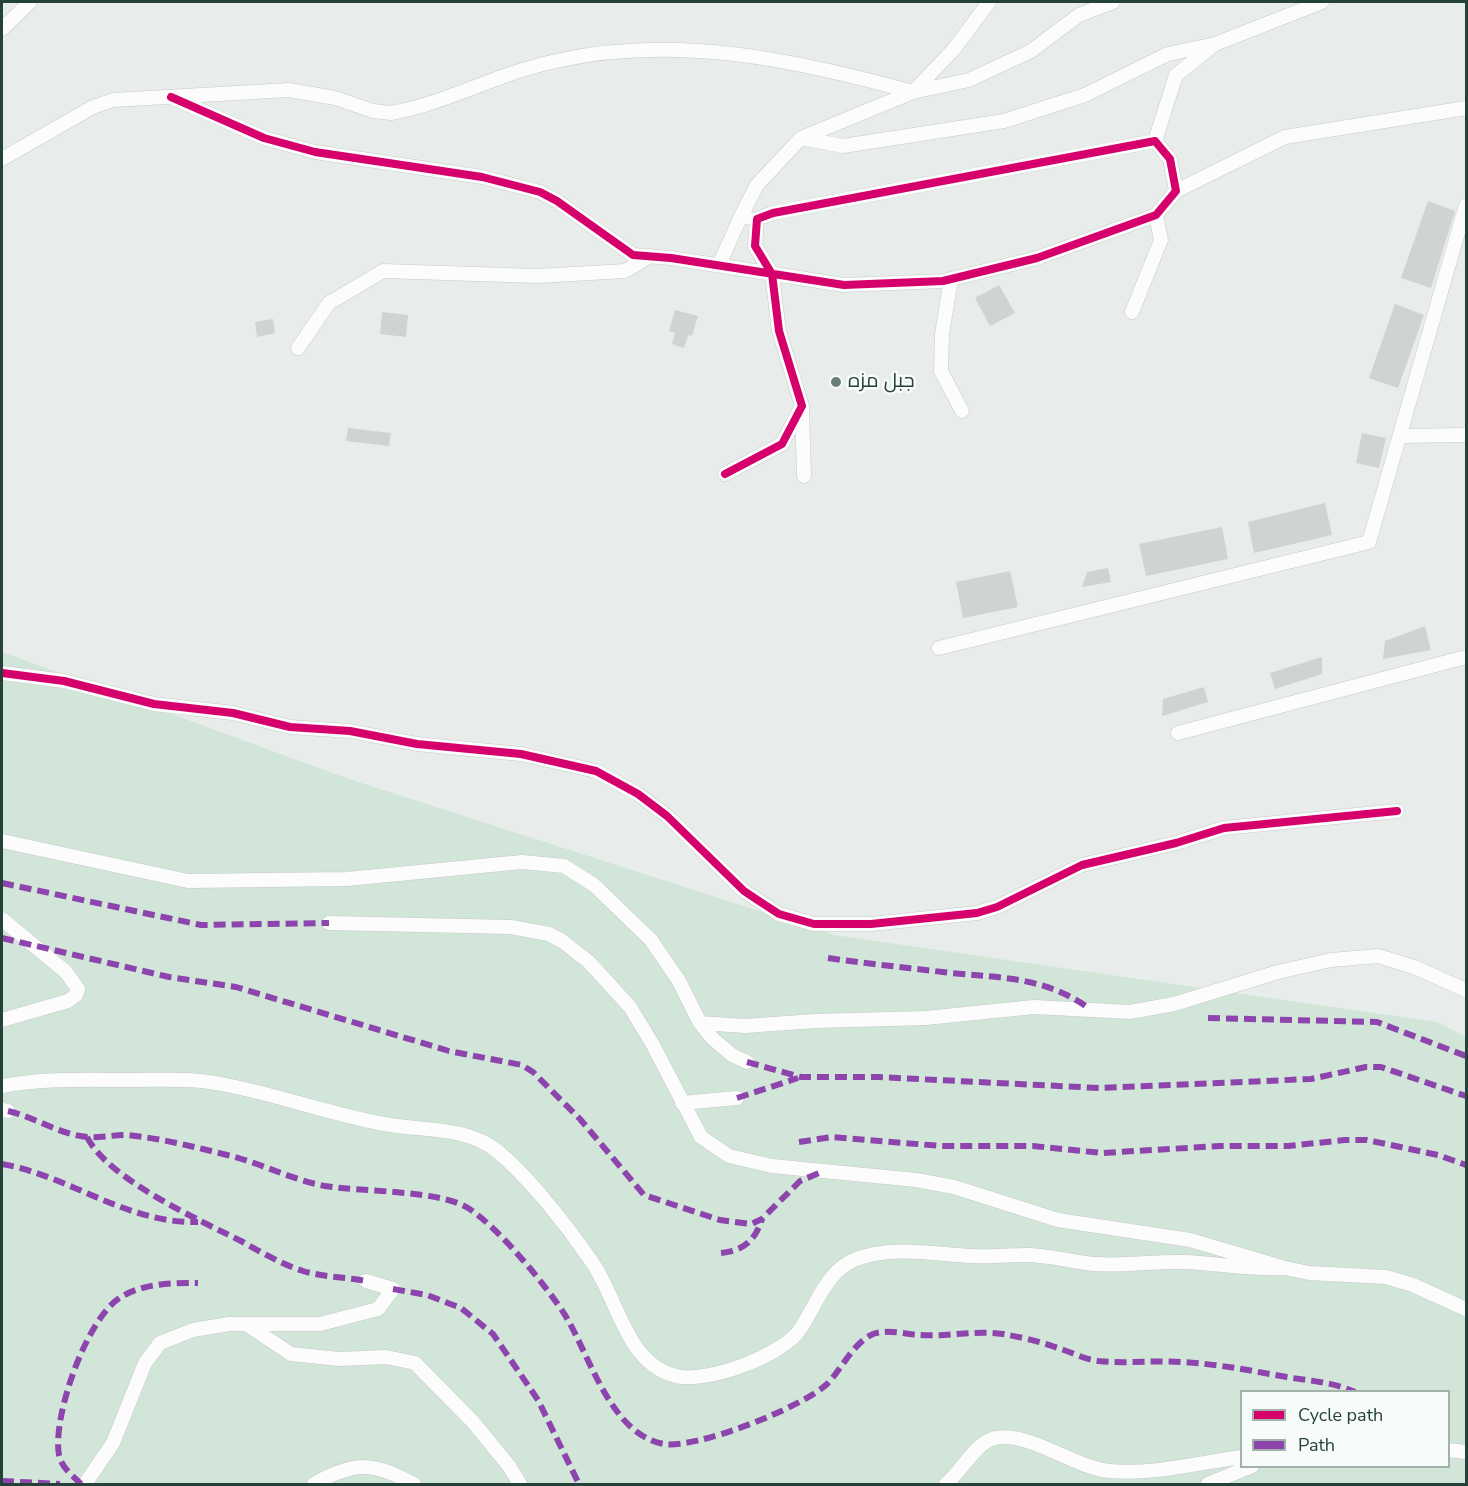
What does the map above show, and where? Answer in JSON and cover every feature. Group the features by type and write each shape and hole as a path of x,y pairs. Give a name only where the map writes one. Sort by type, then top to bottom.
{"street":[{"path":"2,29 30,2"},
{"path":"914,92 954,49 989,2"},
{"path":"719,265 757,185 801,138 914,92 969,80 1031,51 1079,15 1113,2"},
{"path":"801,138 843,146 1004,121 1085,94 1168,54 1215,44 1322,2"},
{"path":"1155,141 1176,75 1215,44"},
{"path":"2,159 93,107 113,100 140,96 171,97 289,90 335,98 373,111 391,112 554,61 588,55 673,49 712,50 847,74 914,92"},
{"path":"171,97 264,138 315,152 482,177 540,192 558,201 633,255 719,265 844,285 951,279 1037,258 1155,215 1176,191 1285,137 1467,108"},
{"path":"1155,141 1170,159 1176,191"},
{"path":"741,216 757,219 773,213 1155,141"},
{"path":"939,648 1369,542 1467,205"},
{"path":"1132,312 1161,240 1155,215"},
{"path":"757,219 754,246 772,274 779,331 802,406 804,476"},
{"path":"298,348 329,303 383,271 538,276 625,271 650,256"},
{"path":"951,279 942,334 941,371 962,411"},
{"path":"724,474 782,444 802,406"},
{"path":"1400,436 1467,435"},
{"path":"1178,733 1467,657"},
{"path":"2,673 64,681 154,704 233,713 290,727 350,731 417,744 521,754 596,771 638,794 667,816 744,891 779,914 814,924 871,924 977,913 997,906 1082,865 1176,843 1224,828 1397,811"},
{"path":"2,841 188,882 347,879 522,862 564,866 594,885 651,940 679,981 700,1023 721,1047 747,1062"},
{"path":"2,919 66,972 78,989 76,995 68,1001 2,1020"},
{"path":"329,923 511,927 549,934 588,962 630,1007 653,1045 701,1137 729,1156 748,1162 954,1187 1059,1220 1190,1240 1285,1268 1309,1273 1386,1277 1413,1285 1467,1309"},
{"path":"700,1023 745,1026 816,1021 926,1018 1034,1007 1130,1012 1174,1004 1278,972 1331,960 1378,956 1414,966 1467,990"},
{"path":"2,1086 85,1078 185,1079 252,1090 383,1124 462,1134 479,1140 495,1149 511,1165 590,1259 643,1357 659,1371 683,1378 694,1379 720,1372 779,1348 801,1330 832,1277 851,1261 891,1252 926,1252 972,1257 1024,1254 1091,1263 1178,1262 1235,1268 1285,1268"},
{"path":"682,1103 737,1098"},
{"path":"85,1485 113,1443 145,1363 160,1343 169,1337 213,1326 320,1324 378,1309 393,1288 366,1281"},
{"path":"249,1326 291,1354 322,1359 386,1356 415,1363 473,1422 509,1466 520,1485"},
{"path":"946,1485 968,1463 976,1450 986,1441 996,1438 1022,1440 1068,1459 1108,1471 1151,1471 1240,1457"},
{"path":"1450,1450 1467,1452"},
{"path":"314,1485 333,1473 379,1467 414,1485"},
{"path":"1208,1485 1250,1468"}],"green space":[{"path":"2,652 349,779 834,935 1437,1022 1466,1037 1466,1484 2,1484"}],"building":[{"path":"1428,201 1455,211 1431,288 1401,278"},
{"path":"999,285 1015,313 990,326 975,298"},
{"path":"1395,304 1424,315 1398,388 1369,378"},
{"path":"675,310 698,316 692,336 688,335 684,348 672,344 675,333 669,331"},
{"path":"382,312 408,315 406,337 380,334"},
{"path":"273,319 275,333 257,337 255,322"},
{"path":"348,428 391,433 389,446 346,441"},
{"path":"1362,433 1386,438 1379,468 1356,463"},
{"path":"1325,503 1332,535 1254,553 1248,522"},
{"path":"1222,527 1228,559 1146,576 1139,544"},
{"path":"1108,568 1111,582 1082,587 1087,572"},
{"path":"1010,571 1018,607 963,618 956,582"},
{"path":"1425,626 1431,650 1383,659 1385,641"},
{"path":"1322,657 1322,674 1275,689 1270,673"},
{"path":"1204,687 1208,702 1162,716 1163,699"}],"marked path":[{"path":"2,883 201,925 329,923"},
{"path":"2,938 169,977 236,987 449,1051 522,1065 533,1072 580,1119 644,1195 720,1220 751,1224 762,1219 800,1181 824,1171"},
{"path":"828,958 1023,981 1057,991 1090,1009"},
{"path":"1208,1018 1377,1022 1466,1056"},
{"path":"747,1062 801,1077 877,1077 1099,1088 1311,1079 1366,1067 1381,1067 1466,1096"},
{"path":"737,1098 798,1078"},
{"path":"8,1111 78,1136 126,1135 163,1140 236,1157 325,1186 420,1195 455,1202 468,1208 507,1242 556,1302 616,1410 630,1426 646,1438 664,1444 679,1444 724,1433 796,1404 827,1384 866,1338 884,1332 919,1335 1003,1334 1042,1343 1098,1361 1207,1364 1328,1383 1350,1390"},
{"path":"87,1137 98,1153 134,1183 179,1210 271,1258 311,1273 366,1281"},
{"path":"799,1142 832,1137 941,1146 1033,1146 1102,1153 1220,1146 1288,1146 1367,1140 1438,1155 1466,1165"},
{"path":"2,1164 51,1178 123,1208 172,1221 198,1222"},
{"path":"721,1253 736,1250 747,1244 756,1233 762,1219"},
{"path":"81,1484 62,1463 58,1438 61,1417 75,1369 96,1325 108,1308 130,1292 159,1285 198,1283"},
{"path":"393,1289 427,1295 461,1308 493,1334 538,1400 579,1484"},
{"path":"2,1481 60,1484"}],"cycle path":[{"path":"171,97 264,138 315,152 482,177 540,192 557,201 633,255 671,258 844,285 943,281 1037,258 1156,215 1176,191 1170,159 1155,141 773,213 757,219 755,246 772,274 779,331 802,406 782,444 725,474"},
{"path":"2,673 64,681 154,704 233,713 290,727 350,731 417,744 521,754 596,771 638,794 667,816 744,891 779,914 814,924 871,924 977,913 997,907 1082,865 1176,843 1224,828 1397,811"}],"place":[{"name":"جبل مزه","path":"836,382"}]}
